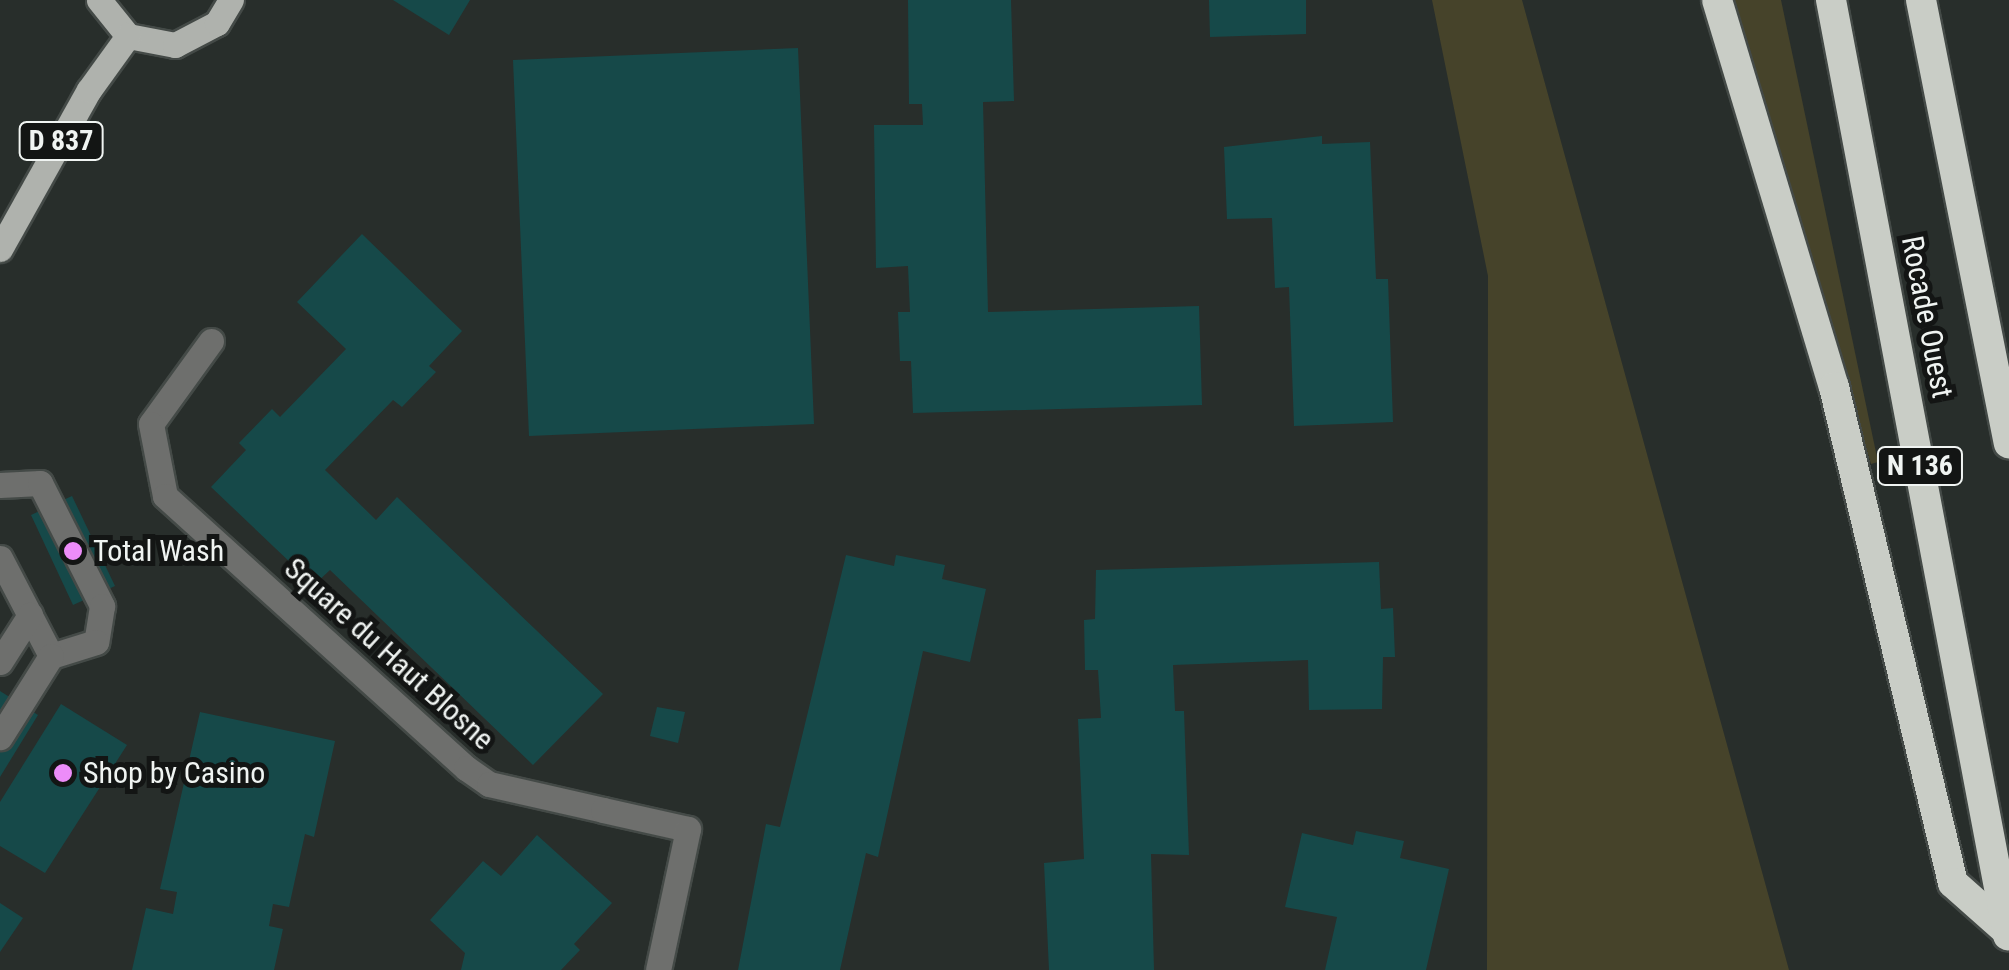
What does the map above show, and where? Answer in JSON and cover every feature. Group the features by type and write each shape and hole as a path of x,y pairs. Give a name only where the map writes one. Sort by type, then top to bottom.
{"highway":[{"path":"1717,0 1834,387 1954,882 2008,937"},
{"name":"Rocade Ouest","path":"1831,0 2008,937"},
{"name":"Rocade Ouest","path":"1921,0 2009,442"}],"main road":[{"path":"99,0 128,36 175,45 198,38 231,0"},
{"name":"D 837","path":"0,249 89,90 128,36"}],"street":[{"name":"Square du Haut Blosne","path":"211,341 151,424 165,496 466,768 489,784 688,829 658,970"},
{"path":"0,484 40,484 102,606 96,642 51,656 0,737"},
{"path":"0,558 51,656"},
{"path":"0,662 30,615"}],"shaded area":[{"path":"1432,0 1522,0 1789,970 1487,970 1488,276"},
{"path":"1732,0 1781,0 1878,462 1871,464"}],"building":[{"path":"393,0 470,0 449,35"},
{"path":"908,0 1011,0 1014,101 983,102 988,312 1199,306 1202,405 913,413 911,361 900,361 898,312 910,312 908,266 876,268 874,125 923,125 922,104 909,104"},
{"path":"1209,0 1306,0 1306,34 1210,37"},
{"path":"798,48 814,424 529,436 513,60"},
{"path":"1322,136 1322,144 1370,142 1376,279 1388,279 1393,422 1294,426 1289,287 1275,288 1272,218 1227,219 1224,147"},
{"path":"362,234 462,331 429,366 436,372 402,407 393,400 325,470 376,520 397,497 603,694 533,765 330,570 314,585 211,487 246,450 239,443 272,409 280,417 346,349 297,302"},
{"name":"Total Wash","path":"72,496 115,586 73,605 31,515"},
{"path":"846,555 894,566 896,555 945,565 942,579 986,589 970,662 923,651 878,857 866,853 840,970 738,970 766,824 780,827"},
{"path":"1379,562 1381,609 1393,608 1395,657 1383,657 1382,709 1309,710 1308,660 1173,665 1175,711 1184,711 1189,855 1151,854 1154,970 1049,970 1044,863 1084,859 1078,719 1101,718 1098,670 1085,670 1084,620 1095,619 1096,570"},
{"path":"0,691 38,715 0,777"},
{"name":"Shop by Casino","path":"61,704 127,745 45,873 0,846 0,802"},
{"path":"657,707 685,712 678,743 650,736"},
{"path":"200,712 335,741 314,837 305,834 289,907 273,904 269,926 283,929 274,970 132,970 146,908 173,914 177,892 160,889"},
{"path":"1356,831 1404,841 1400,858 1449,869 1426,970 1325,970 1337,917 1285,907 1302,833 1353,845"},
{"path":"537,835 612,903 574,944 580,950 561,970 461,970 465,953 430,920 483,861 501,876"},
{"path":"0,903 23,918 0,952"}],"place":[{"name":"Total Wash","path":"73,551"},
{"name":"Shop by Casino","path":"63,773"}]}
